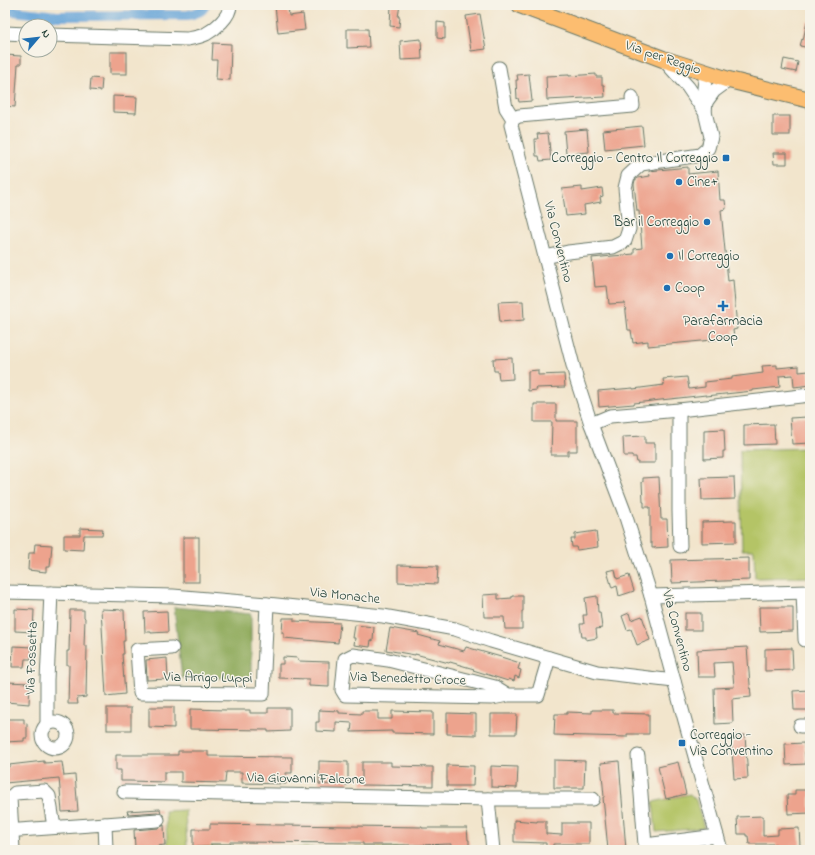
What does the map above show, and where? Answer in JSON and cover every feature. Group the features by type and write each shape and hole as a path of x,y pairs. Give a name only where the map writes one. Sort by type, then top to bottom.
{"main road":[{"name":"Via per Reggio","path":"520,5 663,59 729,80 810,100"}],"street":[{"path":"58,35 187,39 205,34 223,21 230,8 230,5"},
{"path":"5,33 18,34"},
{"path":"663,59 702,104"},
{"name":"Via Conventino","path":"499,68 506,108 513,119 511,125 577,381 591,424 624,511 651,596 722,850"},
{"path":"545,257 568,252 613,247 625,241 629,229 625,188 628,176 641,164 700,155 708,148 711,137 695,85 702,71"},
{"path":"702,104 714,91 729,80"},
{"path":"513,119 519,116 632,106 632,97"},
{"path":"591,424 610,416 679,410 810,395"},
{"path":"679,410 680,546"},
{"name":"Via Monache","path":"5,592 173,596 383,616 455,629 597,672 674,681"},
{"path":"651,596 807,592 805,640"},
{"name":"Via Fossetta","path":"47,725 47,680 52,593"},
{"name":"Via Arrigo Luppi","path":"172,648 137,650 140,693 263,694 267,604"},
{"name":"Via Benedetto Croce","path":"508,695 494,687 388,660 353,655 345,659 342,690 345,694 492,698 508,695 538,695 549,658"},
{"path":"638,756 645,848 717,836"},
{"path":"13,850 8,831 10,798 15,794 44,791 49,796 54,827"},
{"name":"Via Giovanni Falcone","path":"124,792 488,799 593,799"},
{"path":"488,799 493,850"},
{"path":"8,831 158,820"},
{"path":"106,824 106,850"}],"green space":[{"path":"810,448 810,577 755,578 754,550 742,550 740,450"},
{"path":"174,607 251,614 251,678 182,678"},
{"path":"690,794 696,800 704,828 656,832 653,802"},
{"path":"185,810 187,847 449,848 449,850 168,850 165,811"}],"building":[{"path":"288,5 289,16 303,14 305,30 278,33 275,6"},
{"path":"391,5 400,5 398,17 400,17 399,27 390,26"},
{"path":"480,14 486,49 471,51 466,16"},
{"path":"437,22 445,23 445,39 437,38"},
{"path":"807,22 810,22 810,48 800,46"},
{"path":"347,29 368,29 369,47 347,48"},
{"path":"421,39 422,59 401,60 400,41"},
{"path":"213,43 231,44 230,80 216,79 217,60 212,60"},
{"path":"110,52 127,52 127,74 110,74"},
{"path":"5,55 18,56 18,58 21,58 21,64 18,64 15,107 5,106"},
{"path":"784,59 798,62 796,72 782,69"},
{"path":"529,74 532,101 519,102 518,98 517,99 517,75"},
{"path":"596,74 596,77 602,77 605,97 547,100 546,76"},
{"path":"91,78 102,79 101,91 90,90"},
{"path":"113,96 137,97 136,113 113,112"},
{"path":"773,116 790,116 790,135 773,135"},
{"path":"642,126 644,145 605,149 603,130"},
{"path":"587,129 589,152 566,154 564,131"},
{"path":"548,133 551,160 540,161 539,156 536,156 535,139 538,139 537,134"},
{"path":"773,153 787,153 787,164 774,164"},
{"name":"Il Correggio","path":"688,167 688,174 718,171 720,200 725,200 726,209 721,210 728,281 733,280 737,329 733,330 734,338 648,346 648,341 633,343 631,330 628,330 625,303 609,304 607,286 595,287 592,258 634,254 634,249 642,248 639,211 637,211 634,184 635,180 650,176 649,171"},
{"path":"582,187 582,191 602,188 603,196 600,197 601,202 584,205 585,214 566,216 562,189"},
{"path":"523,301 524,320 500,322 498,302"},
{"path":"512,358 513,379 499,380 498,371 494,371 493,359"},
{"path":"777,365 777,368 799,366 799,372 809,371 810,385 794,387 793,375 779,376 780,387 599,407 598,391 664,385 663,379 687,377 689,389 705,387 705,382 763,373 762,366"},
{"path":"538,370 538,375 564,374 565,387 536,388 537,390 528,391 528,371"},
{"path":"534,404 556,404 556,421 577,421 577,451 568,451 568,455 551,455 552,422 534,422"},
{"path":"807,417 807,420 810,420 810,443 792,444 790,418"},
{"path":"774,424 775,444 744,445 744,425"},
{"path":"724,429 725,451 723,451 723,458 704,459 704,430"},
{"path":"645,436 645,443 655,443 655,463 637,463 636,457 624,456 623,437"},
{"path":"659,477 661,519 667,519 668,547 652,548 652,543 650,543 650,507 644,507 642,482 643,478"},
{"path":"734,477 735,499 702,500 701,478"},
{"path":"736,521 736,542 702,543 702,522"},
{"path":"80,528 103,529 102,535 84,535 83,550 64,549 64,535 80,535"},
{"path":"596,531 598,547 577,550 576,547 572,547 571,539 575,539 575,534"},
{"path":"183,537 199,537 199,582 183,582"},
{"path":"35,544 52,545 50,567 46,567 46,572 28,570 29,553 34,553"},
{"path":"749,558 749,580 672,583 671,560"},
{"path":"398,565 438,566 437,584 398,582"},
{"path":"615,569 617,579 629,575 634,591 619,596 617,586 612,588 607,571"},
{"path":"498,594 498,599 512,598 512,596 523,596 522,629 505,629 504,617 484,617 483,595"},
{"path":"597,596 598,612 600,612 602,628 596,629 597,638 586,640 586,637 582,637 580,624 584,624 583,615 587,615 585,598"},
{"path":"759,607 793,607 793,631 760,632"},
{"path":"15,609 34,610 33,632 15,631"},
{"path":"101,609 124,610 125,641 123,641 124,654 122,654 125,694 106,696"},
{"path":"70,610 84,610 85,618 84,646 87,646 86,697 77,698 78,704 68,704 69,665 67,665 67,651 69,651"},
{"path":"167,611 168,632 145,632 144,612"},
{"path":"629,613 631,620 642,616 650,640 637,645 631,629 627,630 622,616"},
{"path":"685,613 701,613 701,630 685,630"},
{"path":"283,618 294,618 294,621 340,623 338,643 284,638 284,633 282,633"},
{"path":"355,625 374,627 373,641 371,640 370,647 354,645 355,638 353,638"},
{"path":"390,628 419,633 418,635 440,641 439,644 464,651 466,647 520,663 518,669 521,670 519,678 515,676 514,681 509,679 508,681 450,662 415,654 386,650"},
{"path":"13,646 32,647 31,659 25,659 24,667 12,667"},
{"path":"747,647 751,697 732,699 733,723 715,724 714,688 734,687 732,662 714,663 715,677 698,677 697,650"},
{"path":"792,648 793,670 765,671 765,649"},
{"path":"283,657 298,658 298,661 329,662 329,687 309,686 309,679 279,678 279,664 283,664"},
{"path":"167,658 168,679 147,680 146,660"},
{"path":"7,682 30,683 29,704 6,702"},
{"path":"810,690 810,710 794,710 793,691"},
{"path":"149,707 174,707 174,728 149,727"},
{"path":"107,708 131,708 131,730 107,730"},
{"path":"268,708 290,708 290,731 268,732 268,730 190,729 190,709 250,710 250,713 268,713"},
{"path":"319,710 362,714 362,711 378,711 378,719 392,719 392,711 433,712 433,734 392,733 392,731 351,732 352,723 336,722 336,732 316,731 316,722 319,722"},
{"path":"592,710 613,710 613,713 649,714 649,734 627,734 627,737 554,735 555,714 567,714 567,712 592,713"},
{"path":"447,713 476,714 476,735 447,734"},
{"path":"491,714 517,714 516,734 491,734"},
{"path":"5,719 24,719 24,724 27,723 27,738 24,738 24,741 5,742"},
{"path":"745,735 748,778 734,779 731,736"},
{"path":"804,743 806,764 786,765 785,744"},
{"path":"178,751 208,751 208,756 292,757 292,773 286,773 286,784 242,783 242,772 226,772 225,783 181,782 181,772 164,772 164,782 121,781 121,770 116,770 116,755 178,755"},
{"path":"554,760 585,761 584,788 554,788"},
{"path":"44,761 44,763 62,762 64,776 75,775 78,811 62,812 59,778 5,783 5,767 9,767 9,765"},
{"path":"319,761 348,762 348,785 319,784"},
{"path":"619,761 626,850 608,850 601,763"},
{"path":"362,762 391,762 391,766 433,767 433,786 362,785"},
{"path":"678,762 686,794 666,799 658,767"},
{"path":"447,765 474,766 473,786 447,786"},
{"path":"491,766 518,767 517,788 491,787"},
{"path":"795,790 810,790 810,813 788,814 787,795 795,795"},
{"path":"160,809 161,813 128,814 127,811"},
{"path":"763,816 763,836 778,835 778,829 799,828 800,846 795,846 795,848 776,848 776,844 749,844 748,836 746,836 746,834 738,834 737,817"},
{"path":"514,820 537,822 546,821 546,834 562,835 562,823 589,823 589,844 553,844 553,850 546,849 546,843 514,842"},
{"path":"210,824 467,828 469,848 466,848 466,850 452,850 451,844 363,845 363,843 230,842 230,844 211,844 211,847 193,847 193,829 210,829"},
{"path":"164,825 165,845 157,846 156,850 136,850 134,830 159,828"}],"waterway":[{"path":"5,10 57,16 188,15 200,11 205,5"}],"place":[{"name":"Correggio - Centro Il Correggio","path":"726,158"},
{"name":"Cine+","path":"679,182"},
{"name":"Bar il Correggio","path":"707,222"},
{"name":"Il Correggio","path":"670,256"},
{"name":"Coop","path":"667,288"},
{"name":"Parafarmacia Coop","path":"723,306"},
{"name":"Correggio - Via Conventino","path":"682,743"}]}
